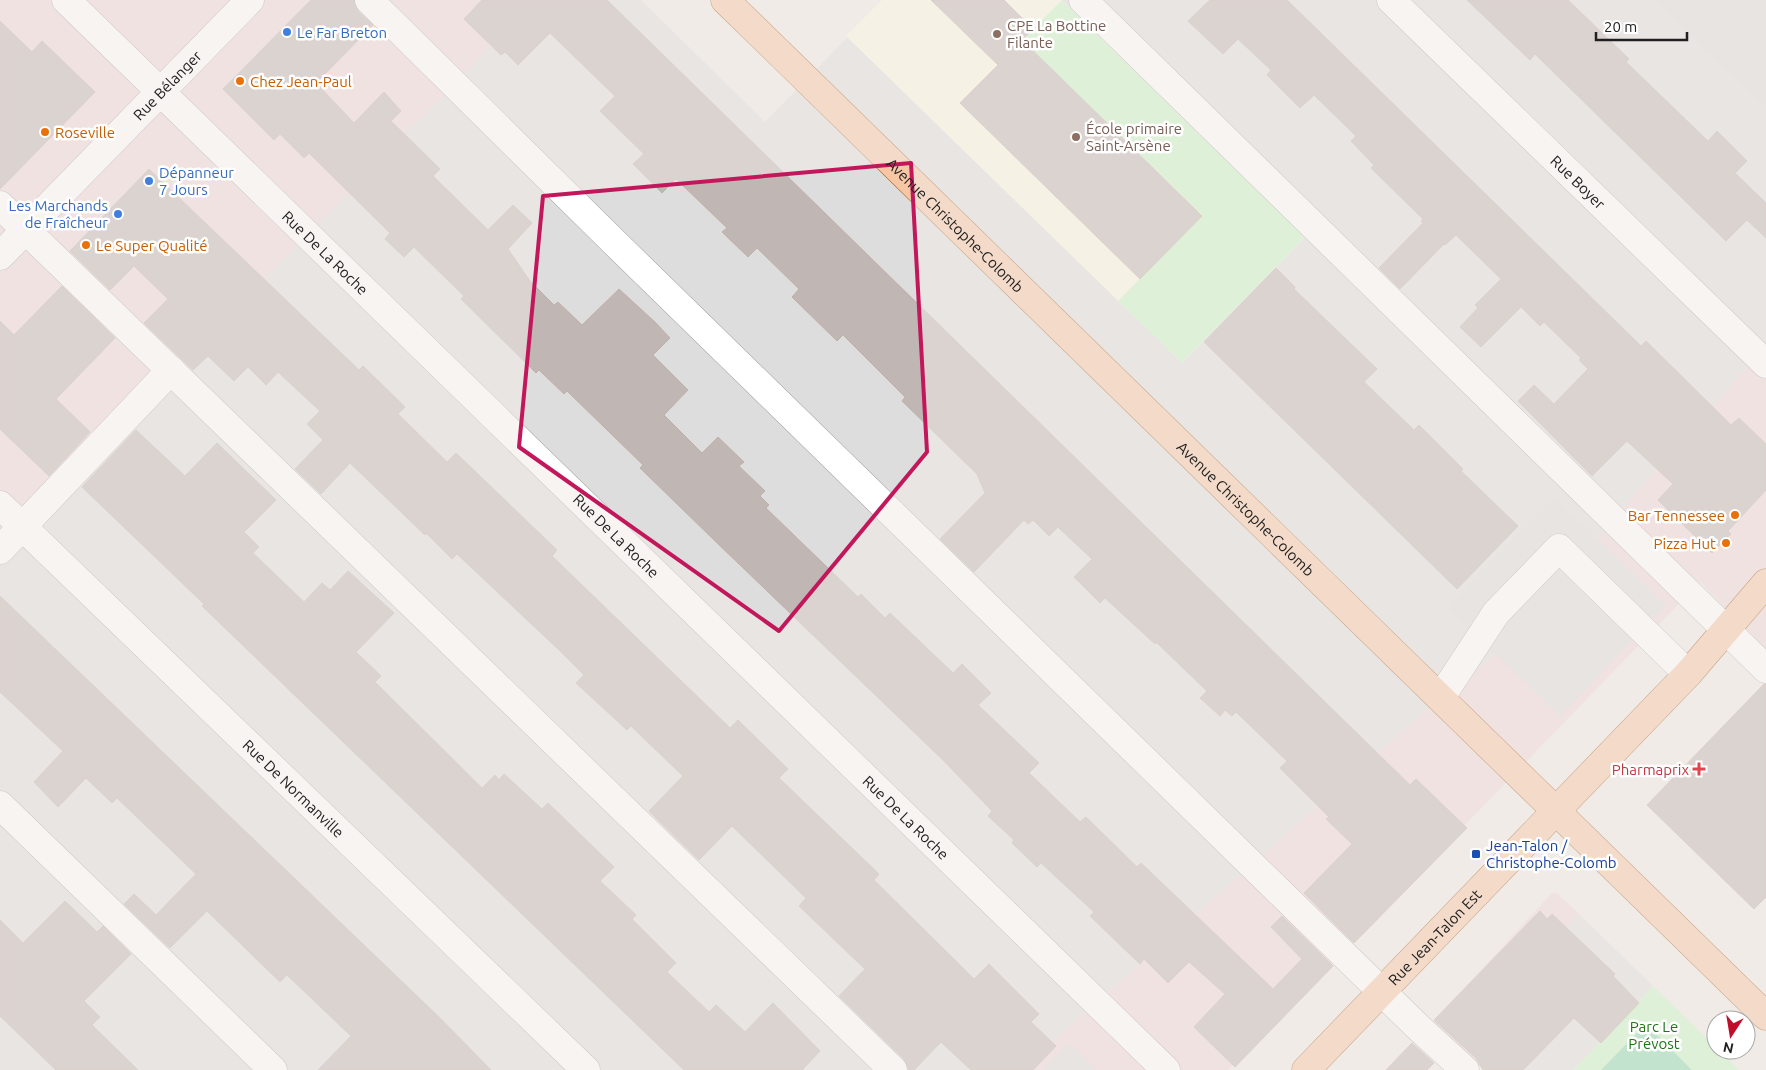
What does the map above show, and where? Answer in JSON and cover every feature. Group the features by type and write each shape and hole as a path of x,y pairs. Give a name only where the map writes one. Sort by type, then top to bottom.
{"main road":[{"name":"Avenue Christophe-Colomb","path":"725,0 1766,1016"},
{"name":"Rue Jean-Talon Est","path":"1306,1070 1558,811 1688,674 1766,583"}],"street":[{"name":"Rue De La Roche","path":"66,0 1166,1070"},
{"name":"Rue Bélanger","path":"0,256 250,0"},
{"path":"369,0 622,250 1465,1070"},
{"path":"1083,0 1766,669"},
{"name":"Rue Boyer","path":"1391,0 1766,364"},
{"path":"0,204 893,1070"},
{"path":"0,550 171,370"},
{"name":"Rue De Normanville","path":"0,505 586,1070"},
{"path":"1441,697 1496,613 1559,548 1688,674"},
{"path":"0,805 273,1070"}],"highlighted area":[{"path":"911,163 927,452 779,631 519,447 543,196"}],"shaded area":[{"path":"0,0 536,0 0,550"},
{"path":"534,0 641,0 765,122 884,0 1766,0 1766,343 1757,356 1488,661 1441,697 1021,1070 0,1070 0,526"},
{"name":"École primaire Saint-Arsène","path":"882,0 1062,0 1305,237 1182,363 846,36"},
{"path":"1655,0 1766,0 1766,107"},
{"path":"1766,343 1766,649 1700,582 1228,1070 1021,1070 1441,697 1488,661 1757,356"},
{"path":"1554,497 1666,605 1560,716 1447,608"},
{"path":"1552,893 1558,894 1579,914 1505,991 1507,1036 1478,1068 1432,1023"},
{"path":"1579,914 1653,986 1573,1070 1486,1070 1505,991"},
{"path":"1069,1043 1096,1070 1043,1070"}],"green space":[{"path":"1062,0 1305,237 1182,363 1118,301 1202,215 1022,40"},
{"name":"Parc Le Prévost","path":"1653,986 1706,1037 1706,1060 1729,1060 1739,1070 1573,1070"},
{"path":"1646,1024 1692,1070 1601,1070"}],"building":[{"path":"311,0 354,0 358,11 373,25 316,83 354,123 384,92 401,111 391,121 440,169 433,176 488,230 513,205 532,223 508,249 530,281 554,305 558,302 582,325 619,289 655,322 670,338 653,355 688,390 664,415 702,453 718,437 744,462 739,466 765,491 760,496 769,505 766,508 858,597 861,594 885,618 890,613 953,673 962,664 991,693 978,705 1039,763 1029,773 1080,822 1086,817 1137,867 1141,863 1273,989 1302,959 1271,927 1282,916 1333,966 1235,1067 1194,1027 1225,994 1189,962 1168,983 1144,959 1140,964 1090,916 1094,912 1041,863 1037,867 1012,843 1014,840 988,816 992,811 944,761 640,468 643,465 567,391 564,394 539,370 536,373 461,299 464,296 414,247 404,257 385,239 390,233 309,153 304,158 280,134 274,140 223,89"},
{"path":"482,0 607,0 1410,785 1416,779 1467,828 1354,943 1304,893 1352,844 1326,819 1329,817 1280,768 1287,761 1236,712 1232,716 1225,710 1220,716 1200,698 1207,691 1156,642 1155,644 1105,598 1100,603 1074,577 1092,559 1058,527 1049,536 1033,520 1028,524 1024,520 974,572 940,539 985,493 977,474 902,401 905,397 843,335 837,341 792,297 799,289 757,248 748,257 722,232 727,228 676,179 662,193 633,164 644,154 600,111 615,96 550,33 518,65 505,52 501,55 464,19"},
{"path":"931,0 1004,0 1033,29 1022,40 1202,216 1140,279 960,103 998,65"},
{"path":"1210,0 1287,0 1641,346 1646,341 1731,425 1739,418 1766,444 1766,490 1728,531 1731,534 1712,553 1658,500 1673,484 1627,441 1592,476 1518,401 1534,385 1554,404 1588,369 1579,360 1581,358 1544,322 1540,326 1521,307 1481,347 1460,327 1478,308 1475,305 1501,279 1456,235 1444,244 1400,289 1379,268 1423,223 1421,221 1423,219 1371,168 1374,165 1351,141 1356,136 1314,95 1300,108 1267,75 1271,70 1238,39 1223,54 1188,21"},
{"path":"1467,0 1568,0 1629,59 1626,62 1708,141 1717,131 1747,161 1735,173 1766,203 1766,238 1747,220 1726,241 1535,54 1530,60"},
{"path":"0,21 32,52 42,41 95,92 0,189"},
{"path":"149,169 359,370 363,366 405,407 398,414 447,462 456,453 557,550 552,556 730,728 738,720 788,769 779,778 879,874 874,880 974,979 989,964 1039,1014 1031,1022 1056,1046 1033,1070 971,1070 941,1042 914,1070 909,1070 904,1059 839,996 865,969 799,906 806,898 732,826 699,860 649,811 683,776 631,726 627,730 576,683 584,675 559,650 457,554 452,559 426,533 425,535 350,463 321,494 295,469 323,440 307,424 320,411 278,372 266,385 248,367 234,381 208,356 193,370 144,323 168,299 134,266 110,290 70,251"},
{"path":"1276,268 1295,287 1294,289 1377,369 1364,382 1414,430 1419,425 1463,469 1461,471 1518,526 1457,589 1204,342"},
{"path":"62,286 115,338 56,399 90,432 49,476 0,429 0,321 14,335"},
{"path":"136,430 185,476 217,443 276,500 244,532 259,547 253,553 304,602 322,583 330,590 348,571 394,613 356,652 381,676 375,682 482,788 495,775 499,780 504,774 542,809 548,803 614,867 600,881 636,915 632,919 676,963 667,972 709,1012 716,1005 745,1032 773,1003 820,1051 802,1070 684,1070 202,606 204,604 82,487"},
{"path":"0,596 440,1018 491,1070 318,1070 351,1036 287,975 280,982 207,911 170,948 124,904 134,894 156,915 196,874 117,798 112,803 86,778 58,807 34,782 63,751 0,692"},
{"path":"1766,684 1766,897 1754,909 1647,805"},
{"path":"65,901 97,932 103,926 131,954 84,1001 100,1017 92,1025 138,1070 56,1070 0,1016 0,920 23,943"},
{"path":"1540,911 1547,919 1552,914 1615,974 1613,976 1639,1003 1601,1043 1574,1018 1523,1070 1483,1070 1476,1058 1434,1020"},
{"path":"1412,1043 1434,1063 1427,1070 1386,1070"}],"place":[{"name":"Le Far Breton","path":"287,32"},
{"name":"CPE La Bottine Filante","path":"997,34"},
{"name":"Chez Jean-Paul","path":"240,81"},
{"name":"Roseville","path":"45,132"},
{"name":"École primaire Saint-Arsène","path":"1076,137"},
{"name":"Dépanneur 7 Jours","path":"149,181"},
{"name":"Les Marchands de Fraîcheur","path":"118,214"},
{"name":"Le Super Qualité","path":"86,245"},
{"name":"Bar Tennessee","path":"1735,515"},
{"name":"Pizza Hut","path":"1726,543"},
{"name":"Pharmaprix","path":"1699,769"},
{"name":"Jean-Talon / Christophe-Colomb","path":"1476,854"}]}
